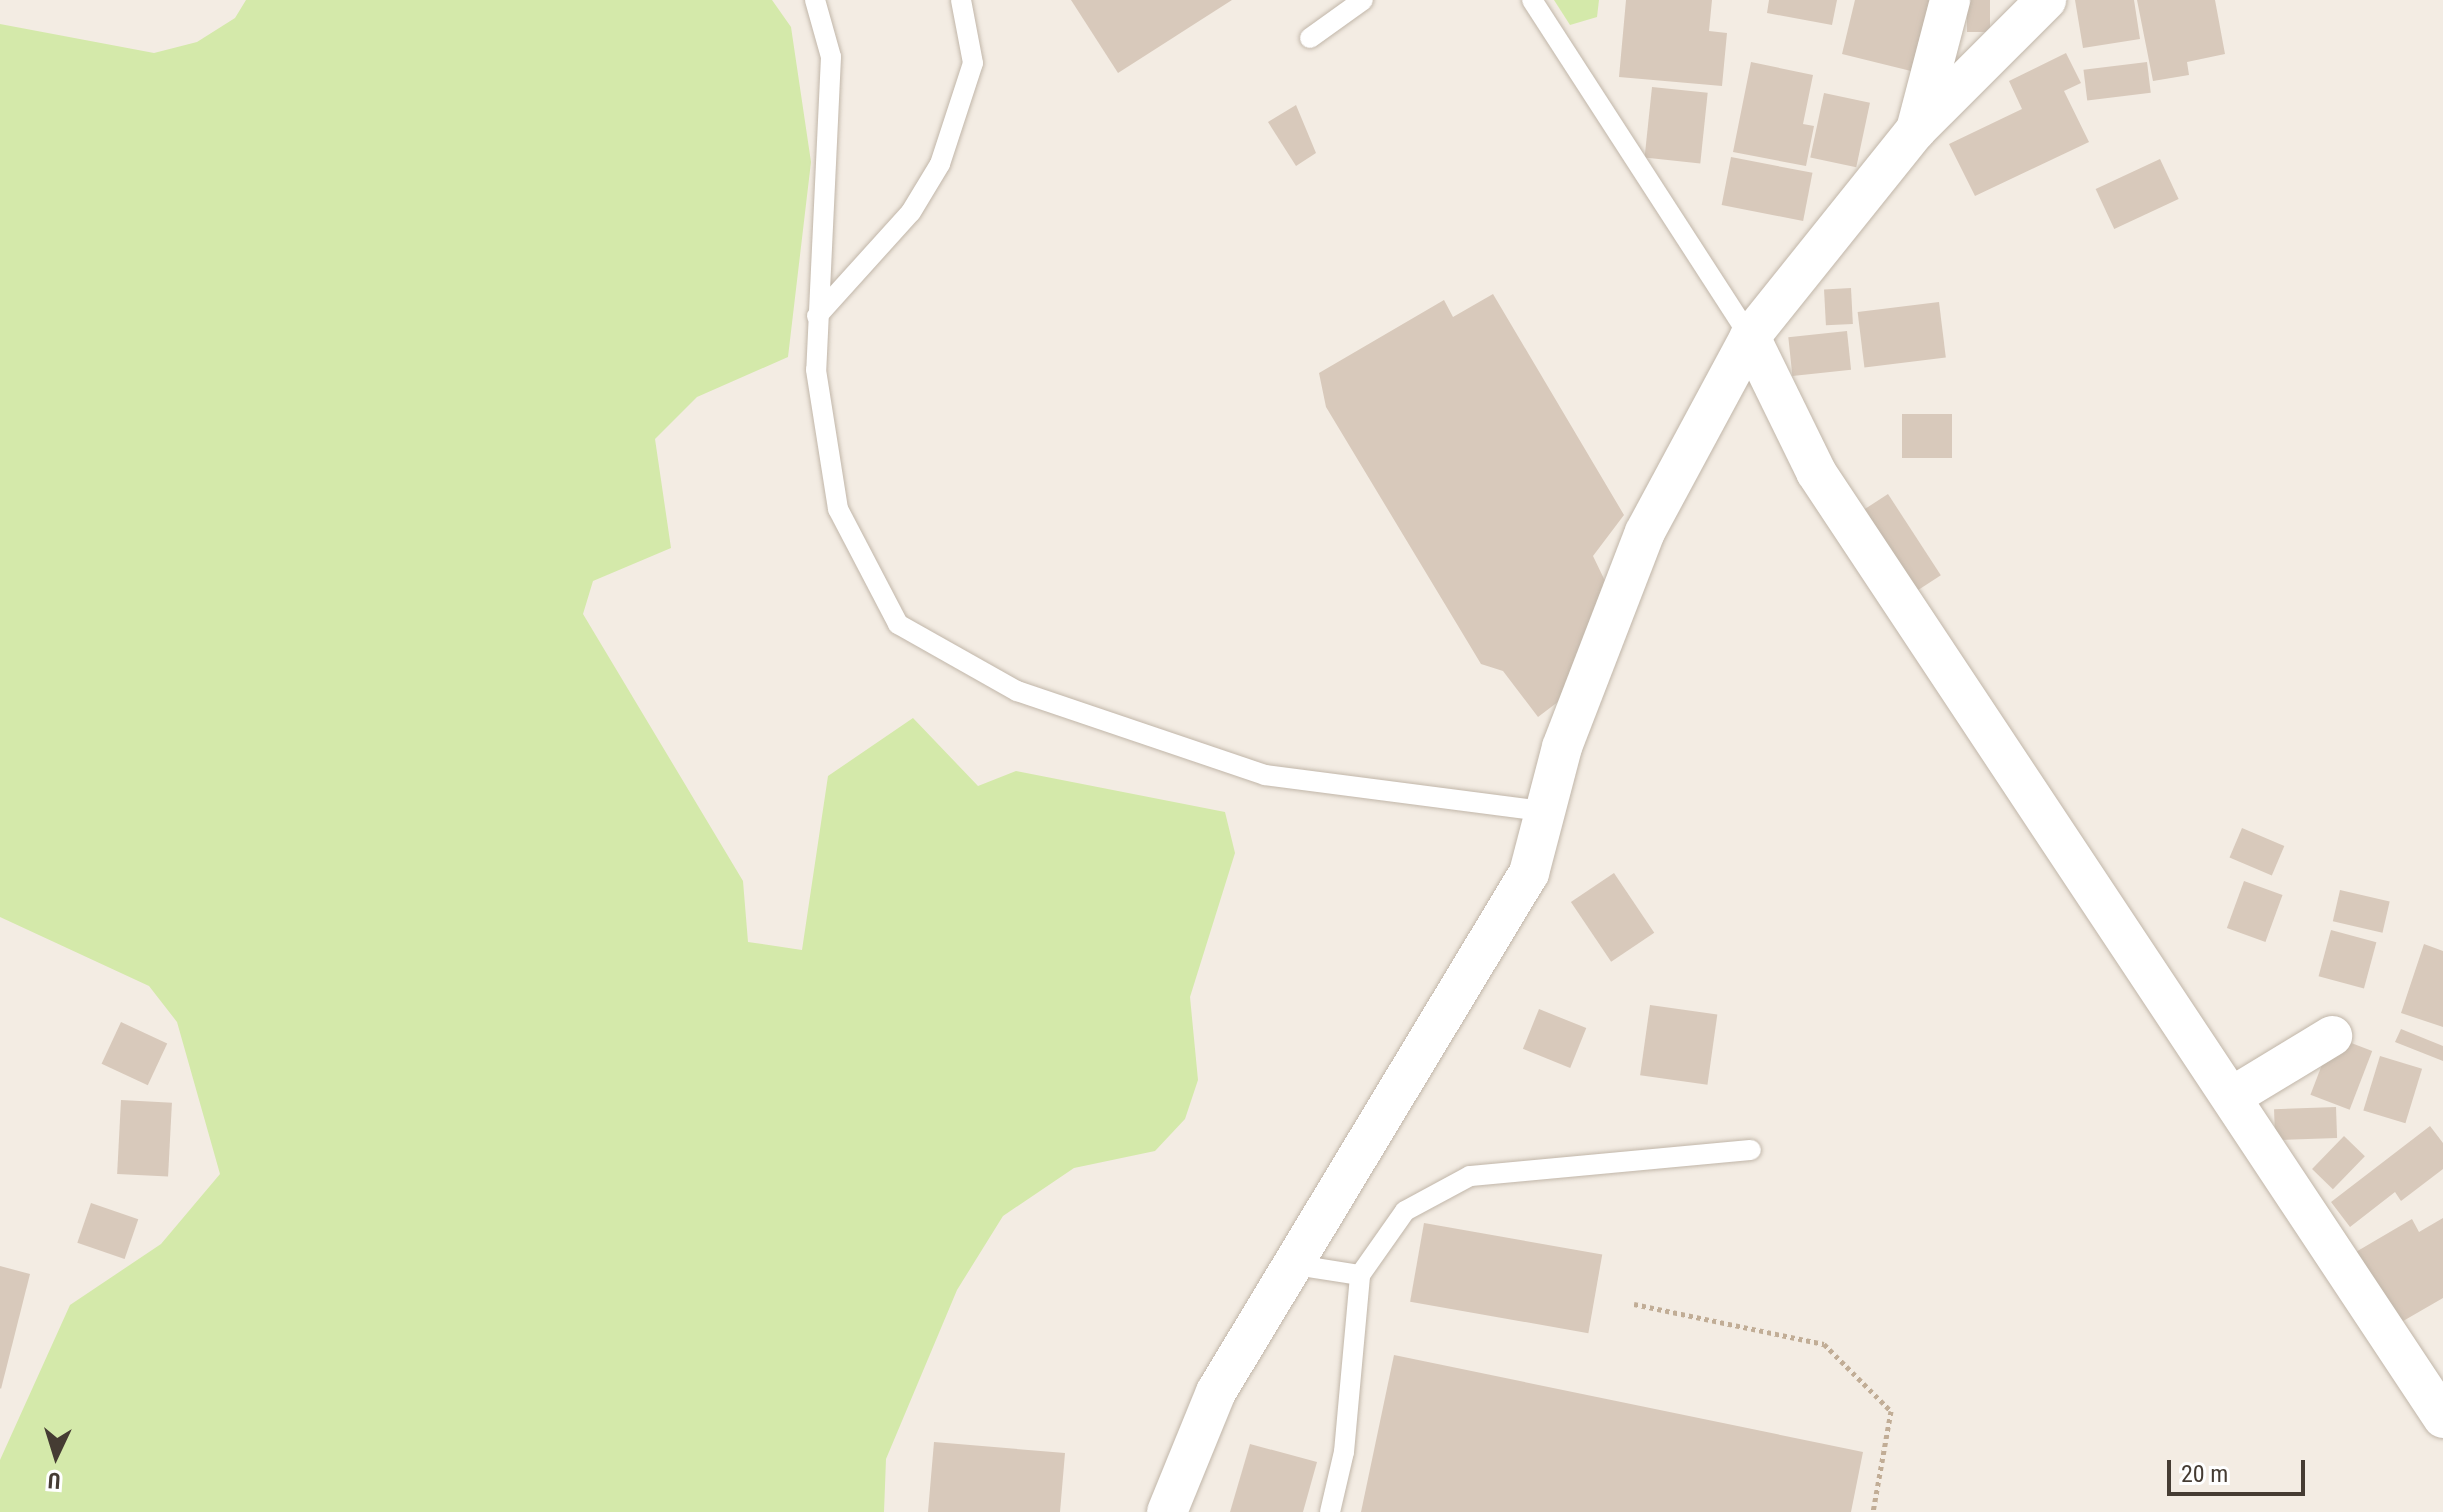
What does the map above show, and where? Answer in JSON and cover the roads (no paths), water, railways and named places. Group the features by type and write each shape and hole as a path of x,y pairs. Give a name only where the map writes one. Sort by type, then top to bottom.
{"street":[{"path":"1916,130 1950,0"},
{"path":"1167,1512 1216,1392 1296,1265 1521,890 1544,811 1645,532 1750,337 1916,130 2046,0"},
{"path":"1750,337 1816,472 2233,1096 2443,1418"},
{"path":"2233,1096 2332,1036"}],"lane":[{"path":"815,0 831,57 816,370 838,509 898,624 1017,691 1265,775 1544,811"},
{"path":"817,316 903,222 940,164 973,63 961,0"},
{"path":"1310,38 1363,0"},
{"path":"1532,0 1750,337"},
{"path":"1330,1512 1344,1452 1360,1275 1405,1211 1470,1176 1751,1150"},
{"path":"1296,1265 1360,1275"}]}
